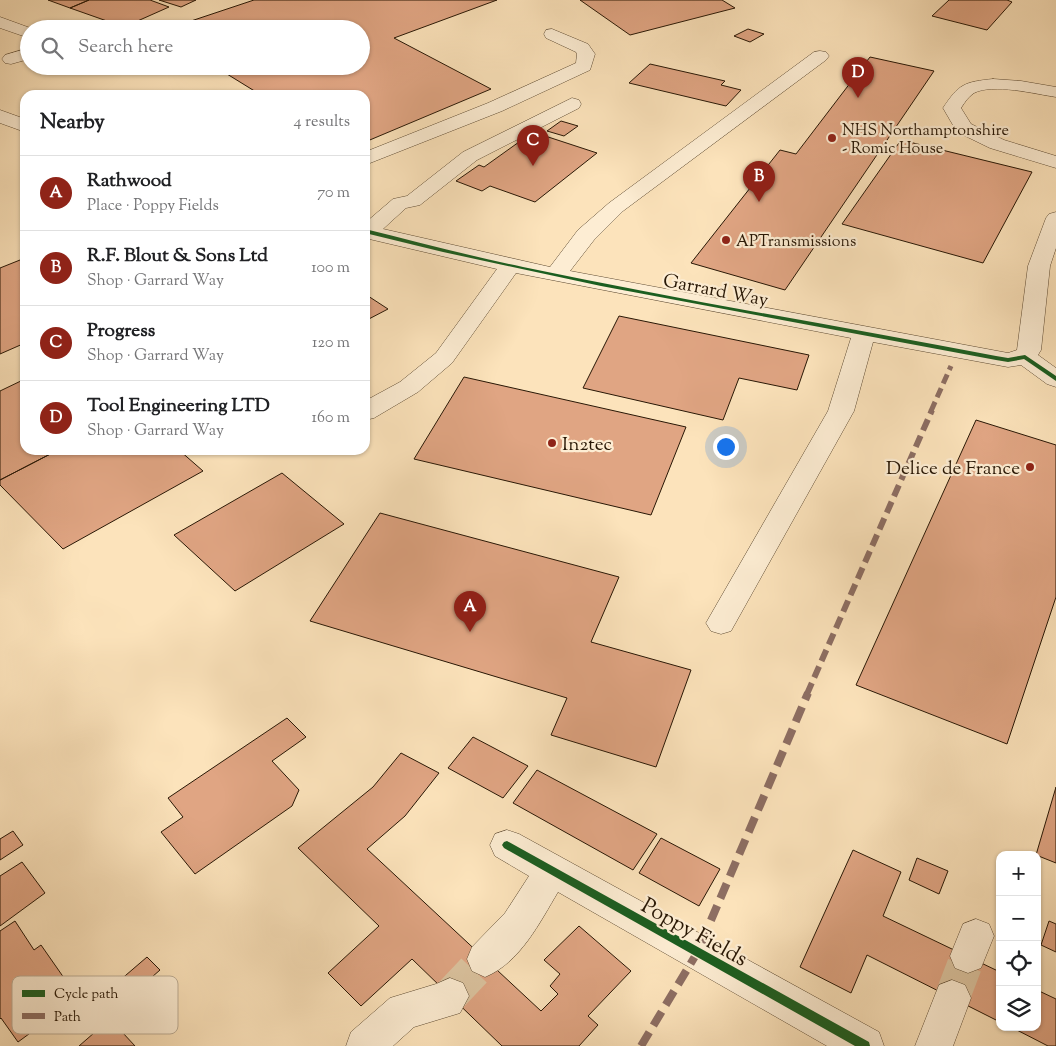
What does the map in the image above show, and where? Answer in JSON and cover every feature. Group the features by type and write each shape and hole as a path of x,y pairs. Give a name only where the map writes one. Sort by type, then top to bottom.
{"street":[{"path":"0,22 20,30"},
{"path":"370,157 495,107 584,66 586,54 582,48 552,34"},
{"path":"11,59 20,56"},
{"path":"556,274 586,234 616,207 820,56"},
{"path":"1056,92 1014,85 985,84 961,93 952,108 964,128 997,144 1056,162"},
{"path":"370,229 400,203 413,201 470,156 572,104"},
{"path":"0,116 20,124"},
{"path":"1056,218 1039,266 1046,286 1029,350 1025,357 1056,380"},
{"name":"Garrard Way","path":"370,233 511,265 864,333 1002,359 1025,357"},
{"path":"370,409 409,387 444,358 511,265"},
{"path":"720,623 841,411 864,333"},
{"name":"Poppy Fields","path":"507,845 865,1046"},
{"path":"485,959 518,925 552,871"},
{"path":"365,1046 403,1011 447,1000 450,996"},
{"path":"934,1046 952,998"}],"building":[{"path":"48,0 89,0 70,8"},
{"path":"89,0 150,0 169,7 140,20 104,20 70,8"},
{"path":"159,0 196,0 181,7"},
{"path":"254,0 497,0 394,38 491,89 370,140 370,90 253,90 229,75 370,75 370,20 194,20"},
{"path":"580,0 722,0 735,8 630,35"},
{"path":"949,0 1007,0 1012,2 987,30 932,16"},
{"path":"748,29 764,34 750,42 734,36"},
{"path":"870,57 934,71 785,290 691,263 780,150 796,154"},
{"path":"650,64 725,81 721,85 741,90 726,106 629,83"},
{"path":"561,121 578,126 564,136 547,131"},
{"path":"533,132 597,153 535,202 490,186 482,191 456,181 479,165 484,167"},
{"path":"901,140 1032,172 983,263 842,224"},
{"path":"20,260 20,345 0,354 0,268"},
{"path":"370,297 388,309 370,318"},
{"path":"619,316 809,355 797,390 739,378 723,420 583,388"},
{"name":"In2tec","path":"464,377 686,427 651,515 414,459"},
{"path":"20,381 20,455 48,455 0,480 0,391"},
{"path":"976,420 1056,445 1056,597 1007,744 856,685"},
{"path":"48,455 185,455 203,471 63,549 0,485 0,480"},
{"path":"282,473 344,524 235,591 174,535"},
{"path":"380,513 619,577 591,642 691,670 656,767 551,735 567,698 310,621"},
{"path":"287,718 306,737 272,761 299,790 292,806 195,874 161,832 183,817 168,798"},
{"path":"473,737 528,766 503,798 448,768"},
{"path":"401,753 439,773 405,816 367,849 541,1011 558,994 550,986 560,974 544,960 579,926 631,971 588,1016 598,1025 579,1046 502,1046 412,959 361,1006 328,973 379,926 298,848 373,787"},
{"path":"537,770 657,834 633,870 513,803"},
{"path":"1056,787 1056,863 1041,857 1041,851 1037,851"},
{"path":"13,831 23,845 0,860 0,839"},
{"path":"661,838 720,869 699,906 639,873"},
{"path":"853,850 901,872 883,916 996,970 996,1020 867,955 851,993 800,967"},
{"path":"917,858 948,871 939,894 909,880"},
{"path":"22,862 45,893 0,926 0,876"},
{"path":"15,921 34,950 41,945 63,976 12,976 12,1034 0,1019 0,931"},
{"path":"1049,921 1056,924 1056,952 1041,945"},
{"path":"147,957 160,970 153,976 125,976"},
{"path":"1041,992 1056,999 1056,1046 1048,1046 1019,1031 1041,1031"},
{"path":"12,1034 29,1034 18,1042"},
{"path":"93,1034 124,1034 135,1046 79,1046"}],"tunnel":[{"path":"952,998 968,956"},
{"path":"450,996 485,959"}],"marked path":[{"path":"641,1046 697,953 778,761 951,366"}],"cycle path":[{"path":"370,232 443,251 601,284 996,358 1008,360 1025,357 1056,379"},
{"path":"507,845 865,1046"}],"place":[{"name":"Tool Engineering LTD","path":"858,98"},
{"name":"NHS Northamptonshire - Romic House","path":"832,138"},
{"name":"Progress","path":"533,166"},
{"name":"R.F. Blout & Sons Ltd","path":"759,202"},
{"name":"APTransmissions","path":"726,240"},
{"name":"In2tec","path":"552,443"},
{"name":"Delice de France","path":"1030,467"},
{"name":"Rathwood","path":"470,632"}]}
